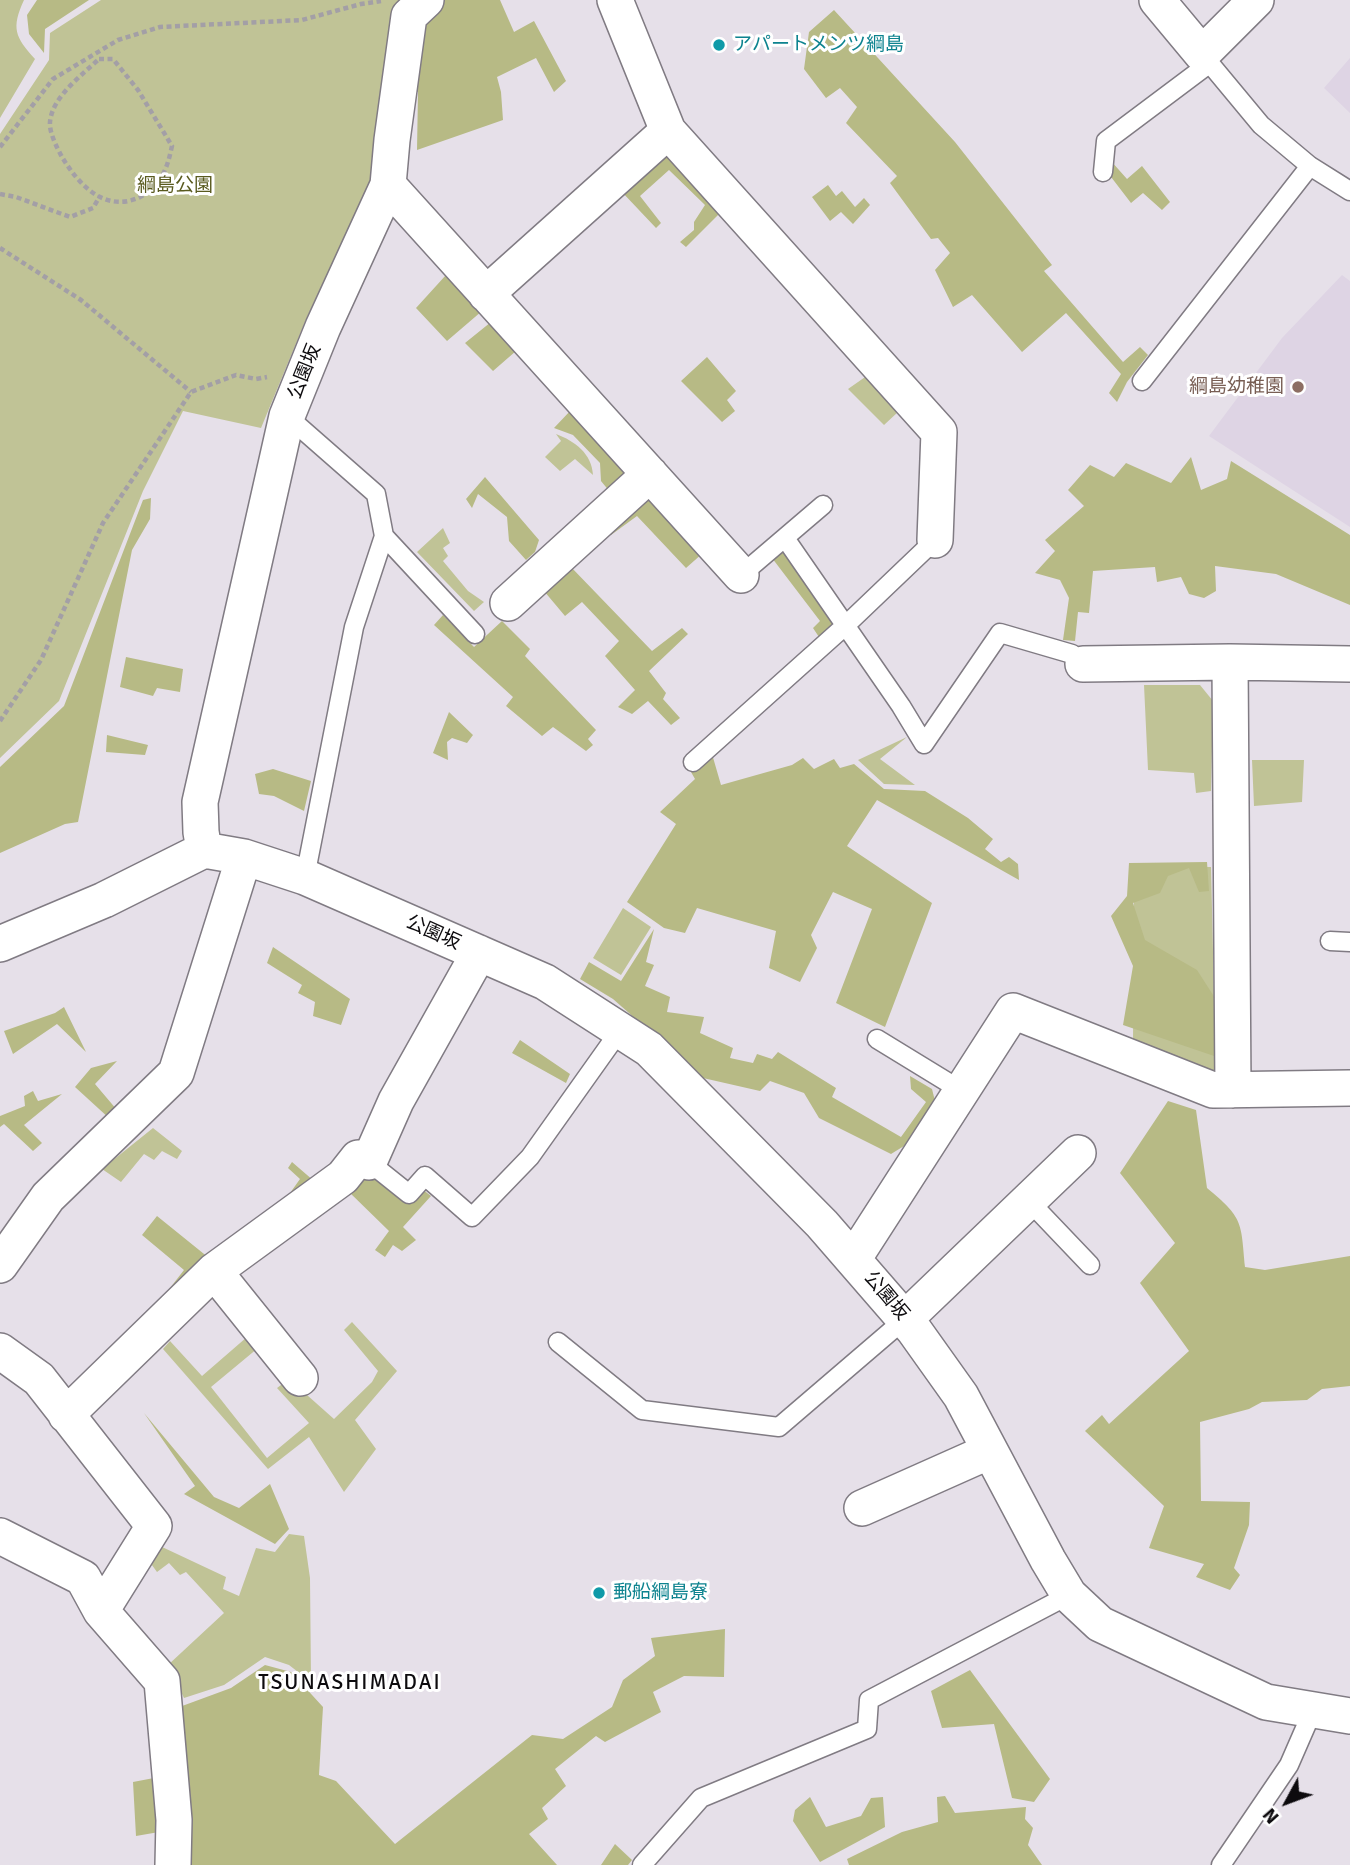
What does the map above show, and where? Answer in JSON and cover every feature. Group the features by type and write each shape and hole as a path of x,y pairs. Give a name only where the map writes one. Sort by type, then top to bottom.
{"street":[{"name":"公園坂","path":"426,0 409,16 388,185 287,416 200,802 204,850 244,857 305,877 545,982 649,1049 854,1258 905,1319 961,1396 1069,1595 1100,1624 1266,1702 1350,1716"},
{"path":"615,0 668,131 939,432 935,540"},
{"path":"1157,0 1206,59 1256,0"},
{"path":"486,293 668,131"},
{"path":"388,185 741,575"},
{"path":"508,603 650,474"},
{"path":"1230,662 1233,1090"},
{"path":"1083,664 1350,664"},
{"path":"0,944 104,901 204,850"},
{"path":"0,1265 48,1197 176,1073 244,857"},
{"path":"66,1415 214,1271 343,1177 358,1158 369,1162 396,1101 479,953"},
{"path":"854,1258 1013,1011 1213,1090 1350,1088"},
{"path":"905,1319 1078,1153"},
{"path":"214,1271 300,1378"},
{"path":"0,1351 39,1379 154,1525 101,1611"},
{"path":"862,1508 990,1451"},
{"path":"2,1540 83,1578 101,1611 162,1681 174,1820 173,1865"}],"lane":[{"path":"1103,172 1106,141 1206,59 1261,125 1310,166 1350,191"},
{"path":"1142,382 1310,166"},
{"path":"287,416 376,494 384,536 354,627 305,877"},
{"path":"741,575 823,505"},
{"path":"384,536 475,634"},
{"path":"785,538 901,706 923,744 1000,633 1072,654 1083,664"},
{"path":"693,762 846,625 935,540"},
{"path":"1330,940 1350,942"},
{"path":"369,1162 408,1194 425,1176 472,1217 530,1157 621,1029"},
{"path":"877,1039 961,1091"},
{"path":"1028,1200 1090,1265"},
{"path":"558,1342 642,1410 779,1427 905,1319"},
{"path":"642,1865 701,1798 867,1729 869,1700 1069,1595"},
{"path":"1220,1865 1289,1765 1313,1710"}],"path":[{"path":"0,147 53,79 118,40 160,27 302,20 360,4 386,0"},
{"path":"99,59 113,59 138,90 172,146 164,174 148,194 128,202 110,203 100,196 72,173 56,147 50,122 61,96 99,59"},
{"path":"0,194 16,197 70,217 93,208 100,196"},
{"path":"0,248 81,300 191,392"},
{"path":"0,721 41,660 103,523 191,392 236,375 256,379 306,370"}],"shaded area":[{"path":"1350,58 1350,113 1324,88"},
{"name":"綱島幼稚園","path":"1342,275 1350,281 1350,527 1209,436 1282,338"}],"green space":[{"path":"0,0 24,0 17,18 17,32 35,59 0,118"},
{"path":"37,0 89,0 45,29 44,53 29,34 27,15"},
{"name":"綱島公園","path":"101,0 408,0 394,42 370,183 307,317 261,428 183,411 143,491 59,701 0,758 0,134 49,60 50,33"},
{"path":"441,0 500,0 514,32 534,21 566,81 554,92 536,58 497,77 503,120 417,150 418,92 408,88 420,21"},
{"path":"834,10 955,142 1052,265 1044,271 1123,362 1140,347 1148,355 1127,382 1117,402 1109,393 1121,374 1066,313 1022,352 972,295 953,307 935,270 950,253 938,238 931,239 890,183 897,176 846,123 857,107 840,88 826,98 804,69 809,32"},
{"path":"657,158 673,158 721,212 686,247 680,242 694,230 694,222 705,205 669,170 640,196 661,223 656,228 621,191"},
{"path":"1111,161 1127,179 1142,166 1170,202 1162,210 1143,193 1131,203 1108,173"},
{"path":"828,185 836,196 842,191 855,207 864,198 870,205 853,224 841,212 830,221 812,197"},
{"path":"446,275 482,311 447,341 416,308"},
{"path":"491,322 516,351 493,371 465,343"},
{"path":"707,357 736,391 727,400 735,411 722,422 681,381"},
{"path":"868,375 898,412 884,425 848,389"},
{"path":"571,410 627,467 622,482 610,492 601,481 600,463 573,435 554,428"},
{"path":"556,434 581,449 592,467 593,475 575,459 560,471 545,457 561,441"},
{"path":"1191,457 1201,490 1227,479 1231,461 1350,535 1350,605 1276,574 1215,566 1216,591 1204,598 1189,594 1181,577 1157,582 1155,567 1093,571 1089,613 1078,612 1075,641 1063,640 1069,598 1060,580 1035,573 1055,551 1045,540 1084,506 1068,490 1090,465 1114,477 1126,463 1171,483"},
{"path":"485,477 539,540 535,552 526,560 509,541 507,517 478,494 472,508 466,499"},
{"path":"647,491 703,553 686,568 637,516 611,535 606,528"},
{"path":"151,498 150,519 132,550 78,822 65,824 0,853 0,767 64,706 143,500"},
{"path":"443,528 450,543 443,548 448,556 443,561 468,591 484,602 474,611 417,552"},
{"path":"782,551 833,623 819,637 813,628 820,621 772,558"},
{"path":"570,566 652,651 682,628 688,634 649,671 666,693 663,699 680,718 671,725 648,701 632,714 618,707 635,690 605,656 619,641 582,602 565,616 544,591"},
{"path":"443,615 474,647 502,621 530,649 525,656 596,730 588,739 593,745 586,751 553,727 542,736 506,706 513,697 434,625"},
{"path":"126,657 183,669 180,692 157,688 153,696 120,687"},
{"path":"1144,685 1200,685 1213,701 1211,791 1196,793 1194,773 1148,770"},
{"path":"449,712 473,735 467,743 452,738 447,742 448,760 433,753"},
{"path":"107,735 148,745 145,755 106,752"},
{"path":"907,737 880,759 915,785 884,784 858,760"},
{"path":"712,754 721,785 792,765 803,758 814,769 834,759 840,768 854,764 884,789 925,791 968,818 993,839 985,849 1001,862 1009,857 1018,864 1019,880 877,800 847,846 932,903 885,1027 836,1003 872,909 833,892 811,935 817,948 800,982 769,968 776,931 697,908 685,933 664,928 627,902 676,824 660,812 695,779 691,772"},
{"path":"1252,760 1304,760 1302,802 1254,806"},
{"path":"273,769 311,781 304,811 274,796 259,794 255,774"},
{"path":"1207,862 1209,891 1199,892 1189,868 1168,876 1160,893 1133,903 1145,940 1197,970 1215,998 1217,1057 1123,1025 1133,966 1111,916 1127,896 1129,863"},
{"path":"1134,866 1211,867 1216,1078 1133,1043"},
{"path":"623,908 651,927 621,975 593,958"},
{"path":"654,929 646,962 654,965 645,986 670,997 667,1012 704,1017 700,1033 733,1048 730,1058 753,1063 757,1054 772,1059 778,1052 836,1088 832,1097 901,1137 926,1102 911,1089 910,1076 932,1089 935,1101 904,1146 891,1154 819,1118 804,1093 770,1081 760,1091 703,1078 613,999 580,979 589,962 621,981"},
{"path":"273,947 350,999 341,1025 313,1016 315,1002 298,993 302,985 267,963"},
{"path":"64,1007 86,1052 57,1024 13,1054 4,1031 55,1013"},
{"path":"520,1040 570,1074 566,1083 512,1053"},
{"path":"117,1061 95,1084 117,1110 110,1119 75,1087 91,1068"},
{"path":"33,1091 38,1101 62,1094 24,1125 42,1143 33,1151 4,1124 0,1127 0,1116 25,1106 24,1096"},
{"path":"1168,1101 1196,1110 1207,1188 1228,1207 1238,1222 1245,1267 1265,1270 1350,1256 1350,1386 1322,1389 1307,1400 1262,1402 1249,1409 1200,1422 1201,1501 1250,1502 1249,1525 1234,1568 1240,1575 1230,1590 1196,1577 1204,1564 1149,1548 1164,1506 1085,1431 1102,1415 1109,1424 1189,1351 1140,1283 1175,1243 1120,1173"},
{"path":"153,1128 182,1151 177,1159 162,1151 154,1160 144,1154 121,1182 102,1169"},
{"path":"292,1162 314,1181 283,1203 300,1179 288,1168"},
{"path":"364,1171 408,1202 422,1189 431,1196 403,1227 416,1240 402,1251 393,1245 385,1257 375,1250 389,1231 347,1190"},
{"path":"157,1216 209,1258 156,1306 184,1270 142,1235"},
{"path":"352,1322 397,1371 355,1420 376,1449 344,1492 309,1437 268,1469 163,1349 170,1341 202,1376 247,1337 258,1348 211,1387 267,1458 309,1423 277,1388 289,1379 334,1419 372,1382 378,1371 344,1330"},
{"path":"144,1413 214,1497 239,1508 270,1484 289,1529 275,1544 184,1494 195,1486"},
{"path":"289,1534 304,1536 310,1578 311,1682 289,1665 265,1657 224,1685 184,1698 168,1665 224,1613 186,1572 180,1575 169,1563 157,1572 149,1561 160,1546 226,1577 223,1589 239,1596 256,1548 275,1552"},
{"path":"725,1629 724,1677 684,1676 653,1692 661,1712 605,1742 596,1736 555,1769 566,1786 542,1808 548,1819 529,1834 557,1865 180,1865 182,1828 136,1836 133,1782 180,1773 174,1709 231,1688 265,1665 291,1672 323,1707 319,1775 336,1781 395,1844 532,1735 563,1739 612,1707 623,1680 655,1656 651,1638"},
{"path":"970,1670 1050,1779 1034,1802 1012,1798 994,1724 942,1728 931,1691"},
{"path":"945,1796 955,1813 1026,1807 1025,1819 1033,1828 1028,1845 1042,1865 849,1865 847,1859 902,1832 938,1822 937,1797"},
{"path":"810,1797 826,1827 861,1816 871,1798 883,1797 885,1827 820,1862 793,1821 795,1810"},
{"path":"615,1844 632,1860 628,1865 601,1865"}],"place":[{"name":"アパートメンツ綱島","path":"719,45"},
{"name":"綱島幼稚園","path":"1298,387"},
{"name":"郵船綱島寮","path":"599,1593"}],"district":[{"name":"TSUNASHIMADAI","path":"350,1683"}]}
